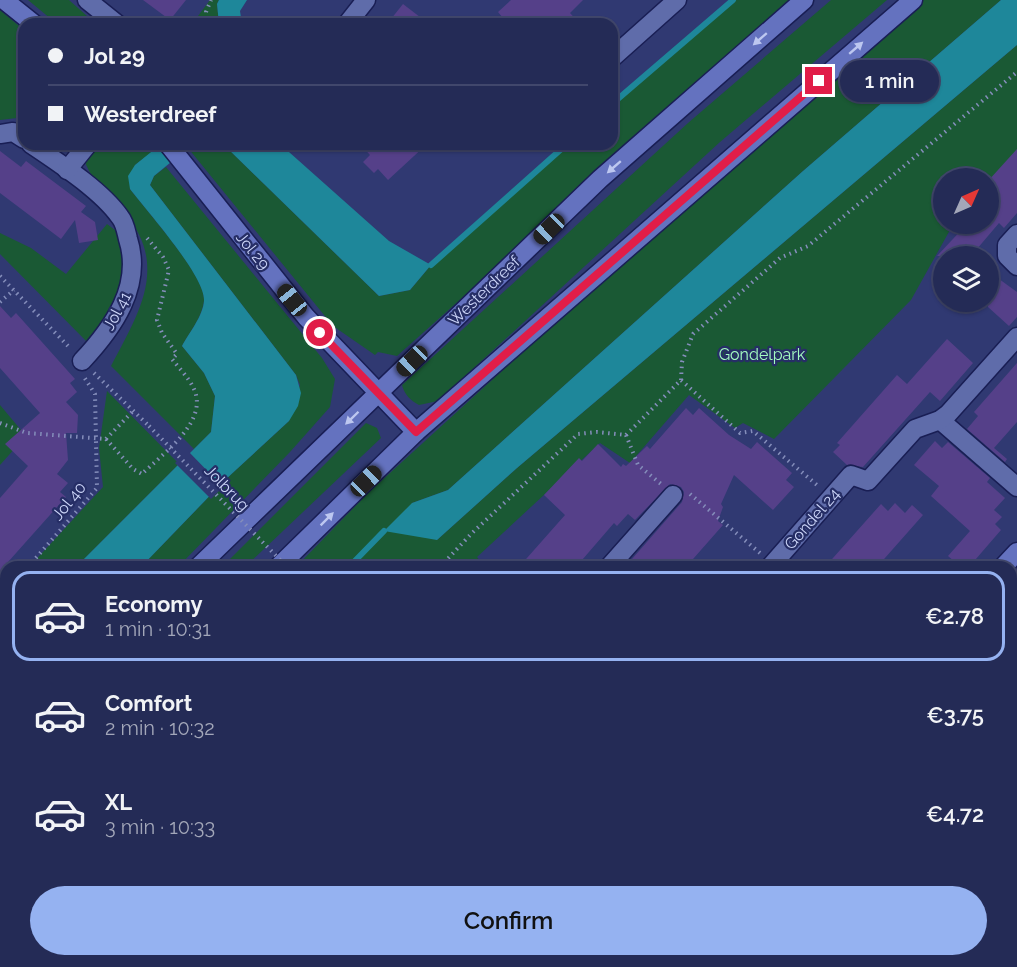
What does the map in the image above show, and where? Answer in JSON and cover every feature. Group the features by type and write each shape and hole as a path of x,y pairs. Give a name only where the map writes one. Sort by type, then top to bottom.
{"main road":[{"path":"4,0 26,18"},
{"name":"Westerdreef","path":"204,561 600,179 804,0"},
{"path":"284,561 416,432 913,0"},
{"name":"Jol 29","path":"173,150 306,318 416,432"}],"street":[{"path":"87,0 110,18"},
{"path":"352,18 366,0"},
{"path":"618,53 677,0"},
{"path":"0,134 13,132 18,135"},
{"name":"Jol 41","path":"40,150 108,203 122,219 131,248 131,288 100,342 82,361"},
{"path":"67,170 83,150"},
{"path":"1017,234 1007,245 1007,256 1017,266"},
{"name":"Gondel 24","path":"775,561 851,475 868,481 915,429 940,420 1017,337"},
{"path":"940,420 1017,487"},
{"path":"614,561 673,495"}],"path":[{"path":"206,18 206,12 211,0"},
{"path":"446,561 471,534 578,434 626,435 681,380 682,362 693,334 780,258 808,246 1017,72"},
{"path":"0,423 27,433 106,439 133,469 142,474 185,432 196,414 195,390 172,359 177,354 162,333 157,320 169,270 163,257 135,222 125,229"},
{"path":"0,302 14,291"},
{"name":"Jol 40","path":"33,561 97,488 95,394 84,378 82,361"},
{"path":"681,380 740,433 753,431 832,496"},
{"path":"106,439 134,411"},
{"name":"Jolbrug","path":"149,426 281,561"},
{"path":"626,435 638,465 673,495 689,492 765,561"}],"green space":[{"path":"28,0 69,0 89,18 50,18"},
{"path":"210,0 219,0 217,4 218,18 196,18"},
{"path":"733,0 796,0 397,356 378,352 375,355 333,326 190,150 229,150 379,296 410,290 431,265 560,150 618,150 618,99"},
{"path":"831,0 887,0 720,142 438,401 419,405 408,397 402,385 688,123"},
{"name":"Gondelpark","path":"922,0 1001,0 803,171 448,490 412,503 437,540 517,468 1017,45 1017,162 999,181 999,168 933,168 933,234 948,234 941,246 933,246 933,261 911,300 774,439 743,423 735,428 689,395 630,463 600,443 477,557 480,561 302,561 368,493 764,132"},
{"path":"0,10 18,25 18,119 0,120"},
{"path":"96,150 150,150 152,152 135,165 130,189 186,260 202,289 204,300 201,312 182,346 204,373 215,396 211,432 194,449 111,366 139,310 147,273 146,254 139,235 127,216 98,185 85,162"},
{"path":"166,167 322,358 335,379 330,407 290,452 184,561 147,561 225,480 289,421 300,385 296,375 150,185 154,176"},
{"path":"107,224 115,230 128,254 119,299 90,345 0,254 0,233 31,248 66,274"},
{"path":"107,391 179,464 82,561 35,561 103,487 99,448"},
{"path":"0,405 26,436 0,465"},
{"path":"366,423 377,428 381,438 251,561 228,561"}],"shaded area":[{"path":"219,0 247,0 240,11 241,18 218,18 217,4"},
{"path":"1001,0 1017,0 1017,45 517,468 437,540 384,531 412,503 448,490 803,171"},
{"path":"154,150 186,150 154,176 150,185 296,375 301,393 298,406 289,421 225,480 147,561 82,561 211,432 215,396 204,373 182,346 201,313 204,301 202,290 186,261 130,189 128,176 135,165"},
{"path":"229,150 287,150 389,241 431,265 410,290 379,296"}],"pier":[{"path":"188,451 223,487 211,499 175,463"}],"building":[{"path":"143,0 186,0 172,18 167,18"},
{"path":"511,0 583,0 570,13 575,18 503,18 498,12"},
{"path":"403,4 421,18 392,18"},
{"path":"1017,149 1017,213 1004,228 999,223 999,169"},
{"path":"365,150 420,150 388,180 378,169 374,173 363,162 370,155"},
{"path":"0,151 21,167 26,161 86,206 81,212 95,222 98,240 79,243 75,220 61,239 0,193"},
{"path":"958,234 990,234 979,246 946,246"},
{"path":"999,279 1017,292 1017,317 1009,326 994,312 999,312"},
{"path":"0,306 11,318 16,313 75,379 70,383 77,392 66,402 78,415 77,433 66,433 68,460 57,474 68,483 60,492 66,497 9,561 0,561 0,498 28,466 5,444 40,413 0,368"},
{"path":"947,339 973,363 940,401 930,392 863,467 847,465 833,452 840,445 837,443 897,375 907,384"},
{"path":"1017,363 1017,422 994,448 1007,459 1005,462 967,429 978,416 974,412"},
{"path":"686,408 693,415 699,408 729,435 751,449 757,442 792,473 786,480 794,487 773,510 734,475 721,504 723,507 718,521 723,525 691,561 630,561 682,502 684,492 681,487 670,484 635,520 628,514 617,526 614,523 581,561 524,561 565,515 544,495 579,458 582,461 598,444 621,467 623,464 626,466 647,446 650,449"},
{"path":"935,441 942,448 948,442 990,478 987,482 1005,498 994,510 1002,517 995,524 1001,530 974,561 954,561 948,556 970,531 931,496 939,486 914,465"},
{"path":"895,503 905,513 912,505 923,515 882,561 830,561 881,504 888,511"}],"waterway":[{"path":"618,99 733,0"},
{"path":"431,265 560,150"},
{"path":"355,561 384,531"}],"route":[{"path":"320,333 416,432 819,81"}]}
